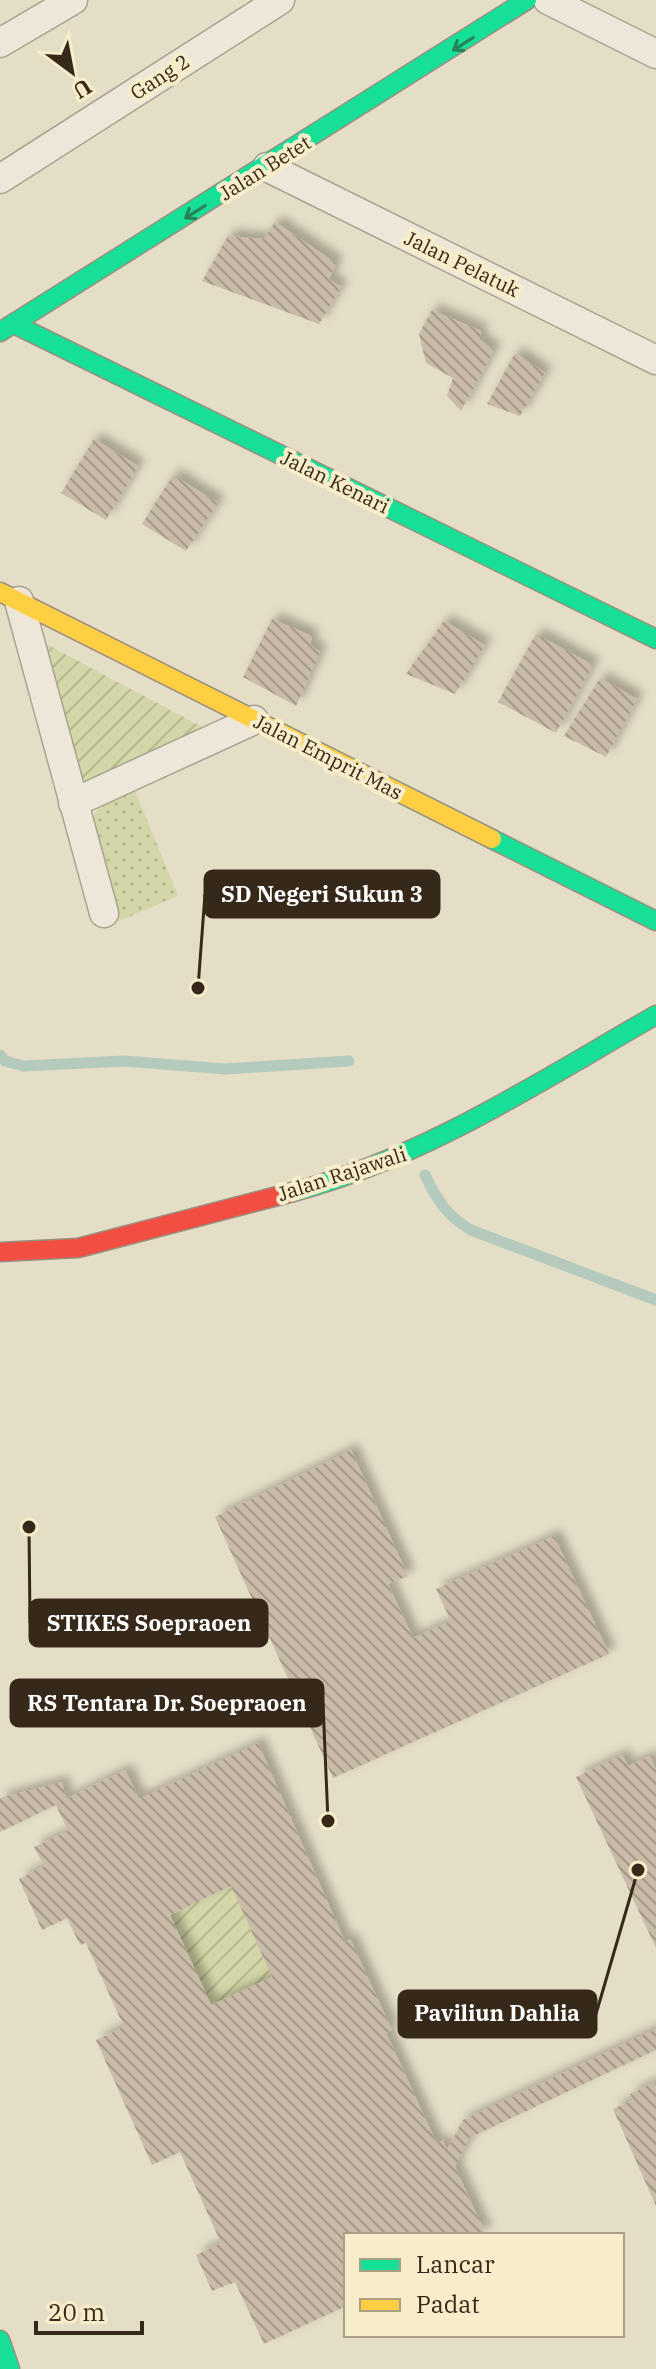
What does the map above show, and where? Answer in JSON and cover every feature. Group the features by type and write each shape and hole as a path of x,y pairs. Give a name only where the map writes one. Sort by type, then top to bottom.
{"street":[{"path":"0,43 73,0"},
{"name":"Gang 2","path":"0,179 280,0"},
{"name":"Jalan Betet","path":"7,328 267,167 527,0"},
{"path":"548,0 656,54"},
{"name":"Jalan Pelatuk","path":"267,167 656,360"},
{"name":"Jalan Kenari","path":"7,328 656,639"},
{"path":"10,597 104,913"},
{"name":"Jalan Emprit Mas","path":"10,597 656,921"},
{"path":"73,803 254,720"},
{"name":"Jalan Rajawali","path":"0,1252 78,1248 327,1183 435,1141 656,1015"},
{"path":"0,2340 10,2369"}],"green space":[{"path":"43,645 206,729 202,735 88,780 80,778"},
{"path":"134,789 178,896 117,922 92,818 104,801"},
{"path":"231,1886 272,1977 211,2005 170,1915"}],"building":[{"path":"275,222 336,263 329,279 341,287 319,324 202,281 228,236 264,239"},
{"path":"432,310 481,331 479,339 494,350 461,411 447,396 453,378 426,363 419,334"},
{"path":"515,353 545,373 520,416 487,404"},
{"path":"94,439 138,466 106,520 61,493"},
{"path":"173,475 218,503 186,551 142,524"},
{"path":"272,619 312,636 310,645 320,652 296,706 243,677"},
{"path":"444,621 485,645 455,694 406,674"},
{"path":"536,634 593,665 556,733 498,702"},
{"path":"600,678 637,699 606,757 564,736"},
{"path":"351,1450 408,1576 388,1584 413,1638 451,1621 436,1589 554,1536 609,1654 333,1778 215,1517"},
{"path":"258,1743 345,1942 350,1939 392,2030 386,2033 437,2144 443,2140 447,2150 463,2120 656,2029 656,2050 469,2138 455,2167 485,2233 344,2233 344,2307 264,2344 235,2282 212,2291 196,2255 221,2243 180,2152 152,2165 96,2040 124,2027 86,1943 80,1945 67,1918 42,1930 19,1879 44,1866 34,1847 68,1831 56,1805 0,1832 0,1798 62,1782 66,1799 125,1770 139,1799","holes":["231,1886 272,1977 211,2005 170,1915"]},
{"path":"622,1755 628,1766 650,1756 656,1770 656,1948 576,1777"},
{"path":"655,2082 656,2206 613,2109 633,2100 630,2094"}],"waterway":[{"path":"0,1055 5,1061 24,1066 124,1061 225,1069 349,1061"},
{"path":"425,1175 444,1207 471,1230 656,1300"}],"traffic: fast":[{"path":"0,332 527,0"},
{"path":"14,324 656,639"},
{"path":"492,839 656,921"},
{"path":"293,1192 341,1177 435,1139 656,1015"},
{"path":"0,2340 10,2369"}],"traffic: slow":[{"path":"0,592 492,839"}],"traffic: jam":[{"path":"0,1252 78,1248 293,1192"}],"place":[{"name":"SD Negeri Sukun 3","path":"198,988"},
{"name":"STIKES Soepraoen","path":"29,1527"},
{"name":"RS Tentara Dr. Soepraoen","path":"328,1821"},
{"name":"Paviliun Dahlia","path":"638,1870"}]}
